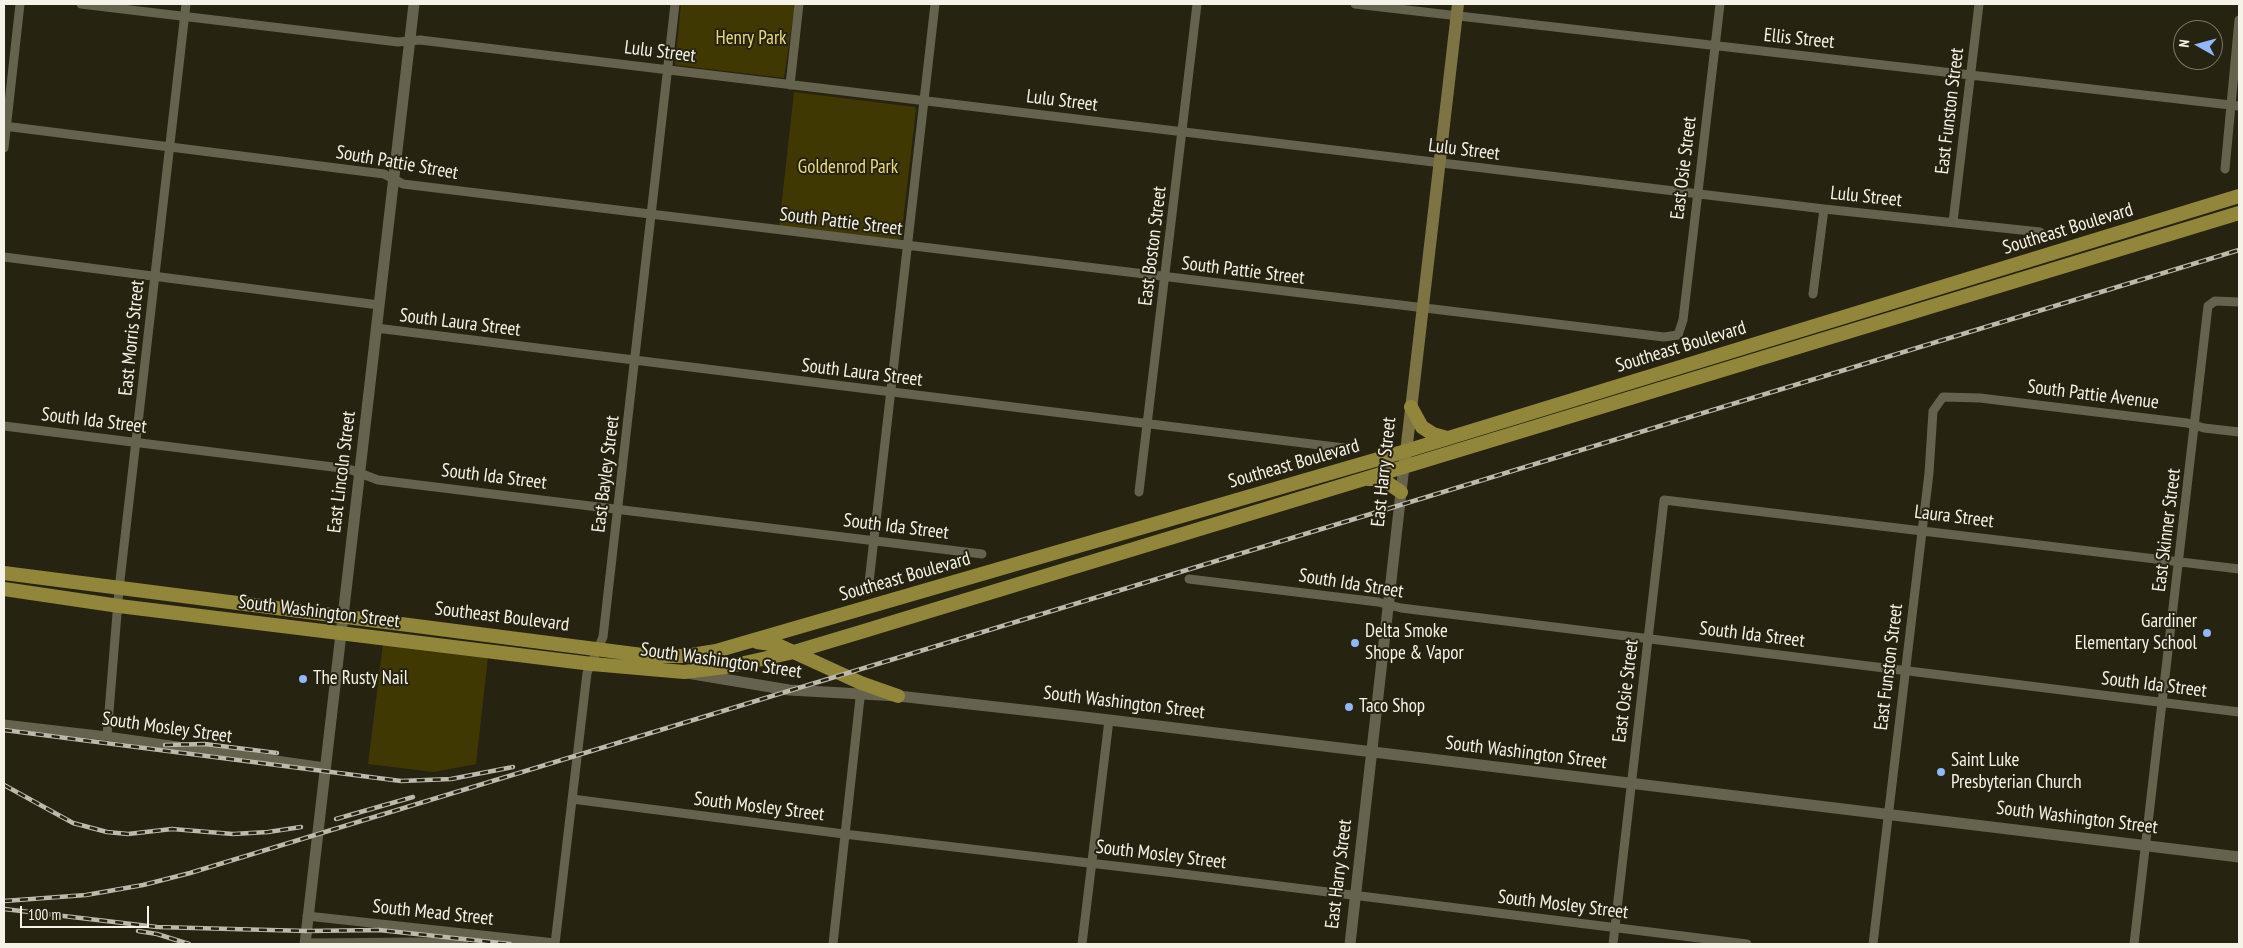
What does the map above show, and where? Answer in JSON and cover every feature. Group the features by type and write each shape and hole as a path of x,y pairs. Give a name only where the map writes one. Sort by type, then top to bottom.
{"main road":[{"name":"East Harry Street","path":"1404,466 1457,10"},
{"name":"Southeast Boulevard","path":"343,617 650,656 685,656 716,651 1406,451 2239,196"},
{"name":"Southeast Boulevard","path":"684,672 743,664 794,652 2239,213"},
{"path":"1411,407 1422,427 1433,434 1448,438"},
{"path":"1362,479 1382,479 1401,492"},
{"name":"South Washington Street","path":"4,574 343,617"},
{"name":"South Washington Street","path":"4,589 119,606 341,634 592,664 684,672"},
{"path":"750,641 767,642 794,652 861,689 898,696"}],"street":[{"path":"4,148 20,4"},
{"name":"Lulu Street","path":"81,4 398,42 420,40 1824,209 2040,232"},
{"name":"East Morris Street","path":"107,736 120,589 186,4"},
{"name":"East Lincoln Street","path":"305,944 414,4"},
{"name":"East Bayley Street","path":"555,944 586,673 592,664 603,636 675,4"},
{"path":"790,85 799,4"},
{"path":"868,591 935,4"},
{"name":"East Boston Street","path":"1139,492 1197,4"},
{"name":"Ellis Street","path":"1355,4 1457,10 1714,46 2234,106"},
{"name":"East Osie Street","path":"1678,335 1683,320 1720,4"},
{"name":"East Funston Street","path":"1953,222 1979,4"},
{"path":"2225,170 2234,106 2239,20"},
{"name":"South Pattie Street","path":"5,126 384,174 403,184 651,215 1422,309 1664,337 1678,335"},
{"path":"1813,294 1824,209"},
{"name":"South Laura Street","path":"4,258 379,305"},
{"name":"East Skinner Street","path":"2134,944 2196,426 2208,306 2215,301 2239,302"},
{"name":"South Laura Street","path":"376,328 1344,448"},
{"name":"East Funston Street","path":"1873,944 1922,529 1933,411 1942,396"},
{"name":"South Pattie Avenue","path":"1942,396 1980,398 2239,432"},
{"name":"South Ida Street","path":"4,426 347,469 370,478 982,554"},
{"name":"East Harry Street","path":"1350,944 1404,466"},
{"name":"East Osie Street","path":"1613,944 1664,500"},
{"name":"Laura Street","path":"1664,500 1922,529 2239,569"},
{"name":"South Ida Street","path":"1189,579 1649,639 2239,712"},
{"name":"South Washington Street","path":"684,672 788,690 861,689"},
{"path":"833,944 861,689"},
{"name":"South Washington Street","path":"898,696 2239,857"},
{"path":"1082,944 1109,720"},
{"name":"South Mosley Street","path":"4,724 325,766"},
{"name":"South Mosley Street","path":"572,799 1747,944"},
{"name":"South Mead Street","path":"307,916 555,944"},
{"name":"South Mead Street","path":"305,944 420,942 464,944"}],"green space":[{"name":"Henry Park","path":"681,4 795,4 784,78 675,65"},
{"name":"Goldenrod Park","path":"794,92 915,107 901,238 898,240 779,226"},
{"path":"383,644 488,657 476,764 434,772 368,764"}],"railway":[{"path":"4,901 86,895 143,885 190,873 2239,250"},
{"path":"4,730 401,781 451,779 513,767"},
{"path":"165,745 205,744 277,753"},
{"path":"4,785 73,823 107,832 128,834 172,829 233,834 268,832 301,827"},
{"path":"336,819 413,797"},
{"path":"4,909 157,927 307,931 379,930 510,944"},
{"path":"138,931 157,934 189,944"}],"place":[{"name":"Gardiner Elementary School","path":"2207,633"},
{"name":"Delta Smoke Shope & Vapor","path":"1355,643"},
{"name":"The Rusty Nail","path":"303,679"},
{"name":"Taco Shop","path":"1349,707"},
{"name":"Saint Luke Presbyterian Church","path":"1941,772"}]}
